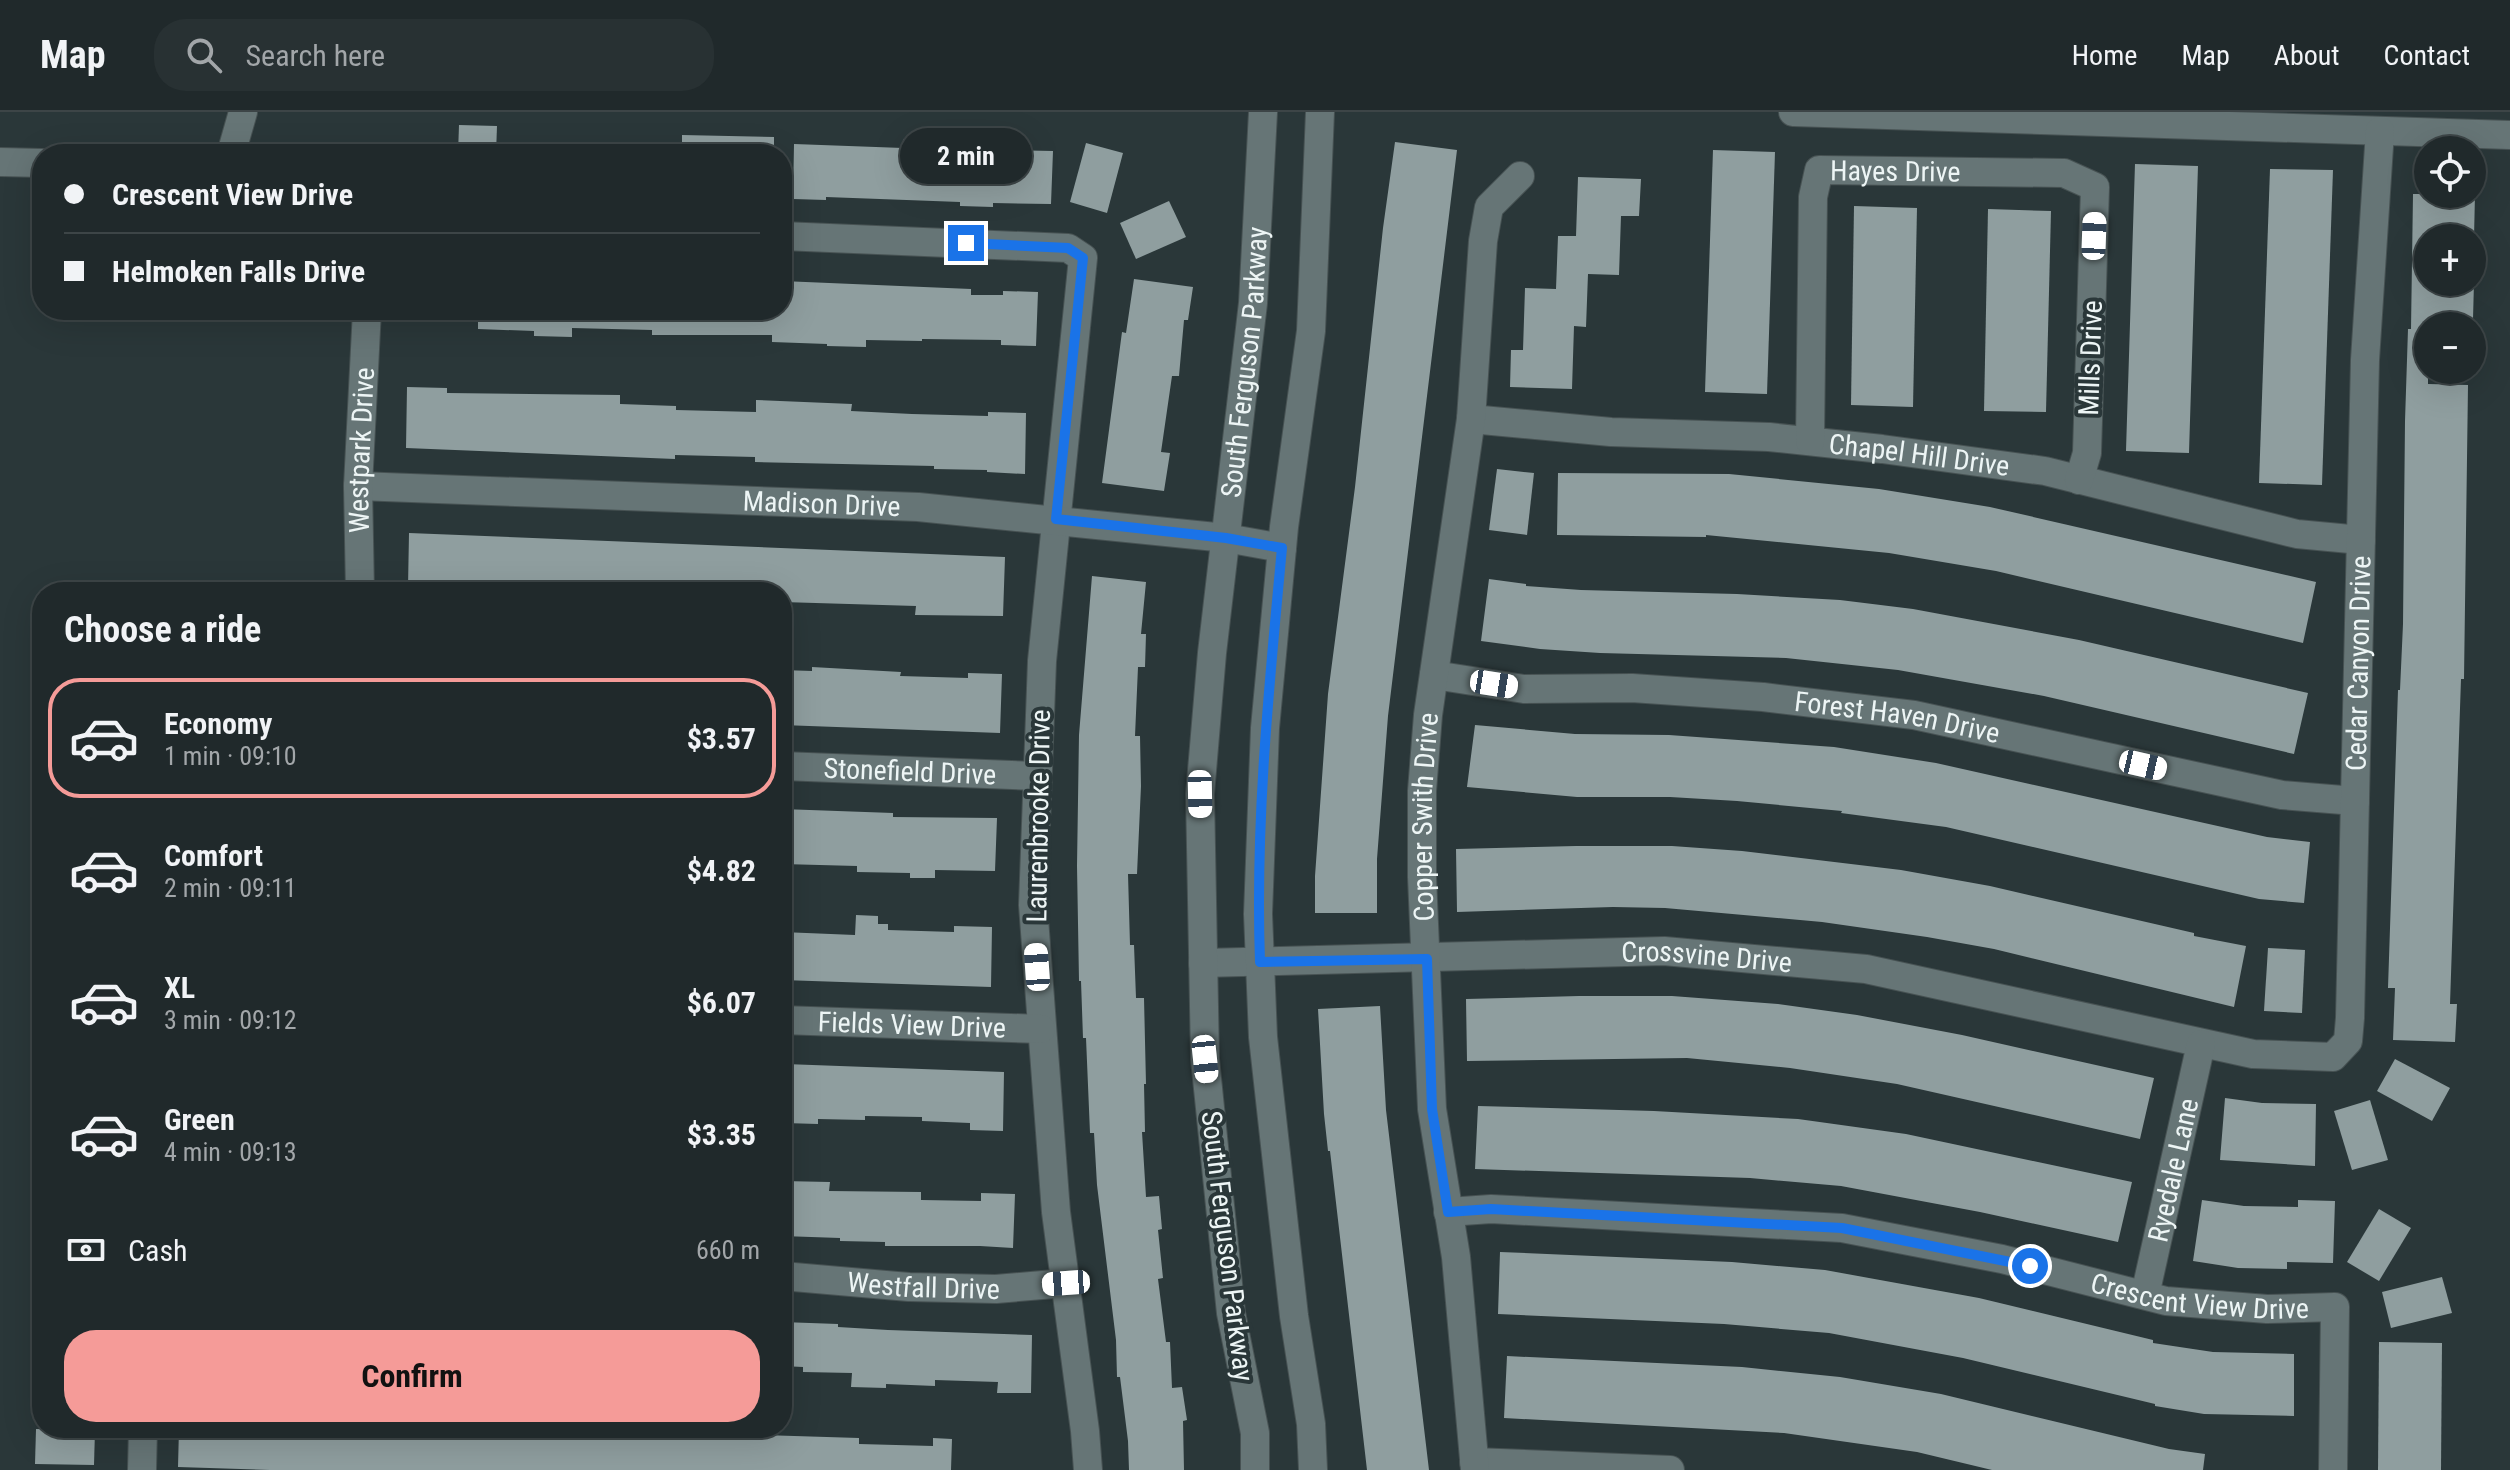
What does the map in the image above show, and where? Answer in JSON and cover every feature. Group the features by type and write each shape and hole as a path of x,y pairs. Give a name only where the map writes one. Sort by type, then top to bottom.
{"street":[{"path":"234,144 243,112"},
{"name":"South Ferguson Parkway","path":"1255,1470 1255,1433 1231,1313 1205,1059 1200,794 1212,653 1253,303 1263,112"},
{"name":"South Ferguson Parkway","path":"1313,1470 1311,1424 1294,1316 1263,1037 1258,914 1265,728 1282,548 1311,331 1320,112"},
{"path":"1793,112 2510,135"},
{"name":"Cedar Canyon Drive","path":"2201,1044 2253,1054 2333,1057 2348,1041 2365,360 2380,131"},
{"path":"0,162 32,163"},
{"name":"Hayes Drive","path":"1810,441 1813,197 1819,170 2064,173 2095,187"},
{"name":"Copper Swith Drive","path":"1474,1466 1456,1257 1432,1109 1422,877 1422,791 1434,675 1471,419 1483,241 1489,207 1520,176"},
{"name":"Mills Drive","path":"2079,480 2087,453 2095,187"},
{"name":"Laurenbrooke Drive","path":"792,236 1068,248 1083,258 1042,661 1033,905 1056,1212 1088,1470"},
{"name":"Westpark Drive","path":"360,582 358,486 366,320"},
{"name":"Chapel Hill Drive","path":"1471,419 1611,432 1769,437 2045,471 2297,534 2361,540"},
{"name":"Madison Drive","path":"358,486 918,507 1226,538 1282,548"},
{"name":"Forest Haven Drive","path":"1434,675 1524,689 1632,688 1763,697 1914,715 2282,795 2355,801"},
{"name":"Stonefield Drive","path":"792,766 1036,776"},
{"name":"Crossvine Drive","path":"1203,963 1664,951 1866,969 2201,1044"},
{"name":"Fields View Drive","path":"792,1020 1041,1029"},
{"name":"Ryedale Lane","path":"2145,1295 2201,1044"},
{"name":"Crescent View Drive","path":"1448,1212 1491,1209 1842,1228 2002,1259 2166,1301 2267,1309 2335,1307 2333,1470"},
{"name":"Westfall Drive","path":"792,1277 924,1288 996,1289 1066,1283"},
{"path":"142,1470 143,1438"},
{"path":"1474,1466 1670,1470"}],"building":[{"path":"459,125 497,126 496,144 458,144"},
{"path":"682,135 774,137 774,144 682,144"},
{"path":"903,139 995,146 995,150 1053,151 1051,204 993,203 993,207 960,206 960,202 826,197 826,200 793,199 794,144 903,148"},
{"path":"1395,142 1457,150 1388,716 1377,859 1377,913 1315,913 1328,694"},
{"path":"1086,143 1123,153 1107,213 1070,202"},
{"path":"1713,150 1775,152 1767,394 1705,392"},
{"path":"2135,164 2198,166 2189,453 2126,451"},
{"path":"2270,169 2333,170 2322,485 2259,483"},
{"path":"1578,177 1641,179 1639,216 1621,216 1619,275 1588,274 1586,327 1574,326 1572,389 1510,387 1511,350 1523,350 1525,288 1556,289 1558,236 1576,236"},
{"path":"2413,194 2414,208 2475,208 2474,224 2414,224 2414,296 2474,296 2473,312 2414,312 2414,384 2468,385 2464,679 2461,679 2450,1004 2457,1004 2455,1042 2393,1040 2395,988 2388,988 2403,624 2408,329 2411,329"},
{"path":"1169,201 1186,237 1136,259 1120,223"},
{"path":"1854,206 1917,208 1913,407 1851,405"},
{"path":"1988,209 2051,211 2046,412 1984,411"},
{"path":"1134,279 1193,287 1188,320 1184,320 1179,376 1172,376 1161,452 1170,453 1164,491 1102,483 1122,332 1126,333"},
{"path":"792,281 971,289 971,295 1003,295 1003,291 1038,292 1036,346 1001,345 1001,340 922,339 866,340 866,347 827,346 772,342 772,335 652,335 652,330 572,328 572,337 534,336 534,331 478,329 478,320 792,320"},
{"path":"407,387 447,388 447,393 620,395 620,404 676,406 676,410 756,412 756,400 852,404 851,411 912,414 988,416 988,412 1026,413 1025,474 934,469 934,466 755,462 755,457 675,455 675,459 406,448"},
{"path":"1497,469 1534,473 1527,535 1489,530"},
{"path":"1558,473 1729,474 1879,489 1990,507 2316,582 2303,643 1996,571 1889,553 1706,535 1557,535"},
{"path":"409,533 1005,557 1003,616 915,615 916,606 792,602 792,582 408,582"},
{"path":"1092,576 1146,582 1141,634 1146,634 1145,667 1138,667 1135,736 1140,736 1141,786 1137,874 1128,874 1130,945 1134,945 1136,998 1144,998 1146,1084 1145,1132 1142,1132 1146,1197 1159,1196 1162,1229 1158,1230 1163,1278 1158,1279 1166,1342 1170,1342 1172,1388 1182,1387 1187,1420 1183,1421 1184,1470 1129,1470 1094,1133 1090,1133 1086,1038 1083,1038 1079,981 1077,866 1079,735"},
{"path":"1489,579 1526,586 1581,590 1737,594 1840,600 1913,609 2079,640 2308,693 2294,754 2044,696 1898,670 1786,658 1600,653 1481,641"},
{"path":"812,667 901,672 900,676 968,678 968,673 1002,674 1000,733 792,725 792,670 812,671"},
{"path":"1475,725 1575,734 1669,735 1834,747 1936,763 2267,837 2310,842 2304,903 2259,899 1946,827 1842,811 1737,801 1577,797 1467,787"},
{"path":"792,809 893,813 893,817 997,818 995,871 935,870 935,878 910,878 910,873 857,872 857,866 792,864"},
{"path":"1672,846 1742,851 1901,870 1990,886 2246,946 2234,1007 1994,949 1822,922 1665,908 1457,912 1456,849"},
{"path":"856,915 878,916 878,924 888,924 888,930 954,932 954,926 992,927 991,987 792,980 792,932 855,935"},
{"path":"2268,948 2305,950 2302,1013 2264,1011"},
{"path":"1672,996 1778,1004 1857,1015 2154,1078 2140,1139 1897,1084 1790,1068 1687,1058 1467,1061 1466,999"},
{"path":"1380,1006 1386,1110 1429,1470 1367,1470 1324,1114 1318,1009"},
{"path":"2395,1059 2450,1088 2432,1121 2377,1091"},
{"path":"792,1064 1004,1072 1003,1131 970,1130 970,1123 922,1121 922,1117 818,1119 818,1124 792,1123"},
{"path":"2225,1098 2262,1103 2316,1104 2315,1166 2220,1160"},
{"path":"2370,1100 2388,1160 2352,1170 2334,1111"},
{"path":"1478,1106 1798,1119 1906,1134 2132,1182 2118,1242 1841,1186 1750,1178 1475,1169"},
{"path":"792,1181 830,1182 829,1191 921,1192 921,1200 981,1201 981,1193 1015,1194 1013,1248 885,1246 885,1242 840,1241 840,1238 792,1236"},
{"path":"2202,1200 2244,1206 2298,1207 2298,1200 2335,1201 2333,1263 2287,1262 2287,1269 2238,1268 2193,1261"},
{"path":"2379,1209 2411,1228 2379,1281 2347,1262"},
{"path":"1500,1252 1732,1262 1825,1270 1979,1298 2153,1340 2153,1343 2213,1352 2294,1354 2294,1416 2204,1414 2155,1406 1963,1358 1829,1333 1724,1324 1498,1314"},
{"path":"2442,1277 2452,1313 2391,1328 2382,1292"},
{"path":"792,1322 888,1330 1032,1335 1031,1393 997,1393 998,1382 935,1380 935,1386 886,1384 886,1388 851,1387 852,1373 803,1372 803,1367 792,1366"},
{"path":"2379,1342 2442,1343 2441,1470 2378,1470"},
{"path":"1507,1356 1742,1367 1840,1377 1941,1394 2169,1449 2205,1454 2203,1470 1992,1470 1917,1452 1784,1433 1504,1418"},
{"path":"792,1436 859,1438 859,1444 933,1446 933,1438 952,1439 951,1470 270,1470 178,1467 179,1438"},
{"path":"36,1438 95,1438 94,1465 35,1464"}],"route":[{"path":"966,243 1068,248 1083,258 1056,519 1226,538 1282,548 1265,728 1258,914 1260,962 1427,959 1432,1109 1448,1212 1491,1209 1842,1228 2030,1266"}]}
